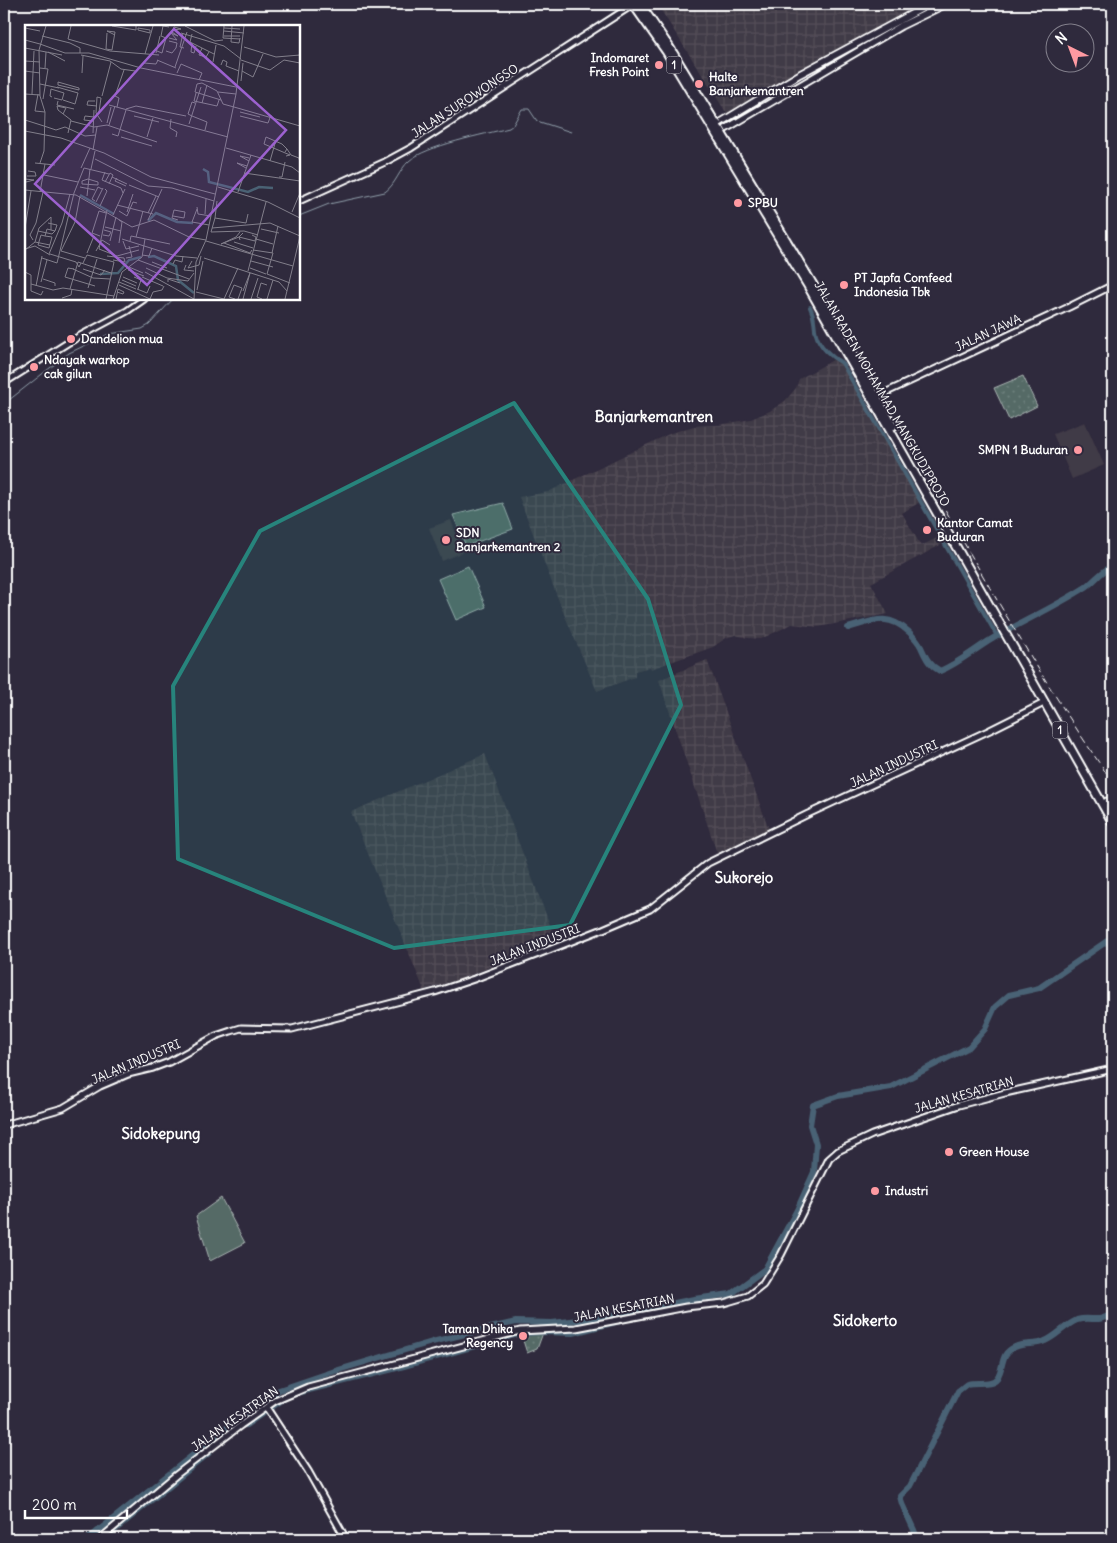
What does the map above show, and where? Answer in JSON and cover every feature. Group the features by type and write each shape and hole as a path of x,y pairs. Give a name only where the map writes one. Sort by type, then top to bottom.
{"highway":[{"name":"1","path":"634,4 716,130"},
{"name":"1","path":"640,4 670,48 716,130"},
{"name":"JALAN RADEN MOHAMMAD MANGKUDIPROJO","path":"716,130 874,398 1113,819"},
{"name":"JALAN RADEN MOHAMMAD MANGKUDIPROJO","path":"1009,636 1044,703 1113,819"}],"main road":[{"path":"716,130 800,74 930,4"},
{"path":"716,130 804,83 901,26 946,4"},
{"path":"800,74 804,83"}],"street":[{"name":"JALAN SUROWONGSO","path":"300,201 385,162 411,148 634,4"},
{"name":"JALAN JAWA","path":"874,398 1113,285"},
{"path":"4,383 69,342 142,300"},
{"name":"JALAN INDUSTRI","path":"4,1125 63,1108 100,1086 128,1074 169,1062 216,1036 231,1031 241,1028 292,1029 435,992 474,979 645,912 708,863 1044,703"},
{"name":"JALAN KESATRIAN","path":"100,1539 176,1475 268,1409 281,1397 308,1387 520,1331 576,1328 686,1307 724,1303 748,1296 760,1287 773,1269 830,1159 838,1150 878,1133 959,1105 1113,1069"},
{"path":"268,1409 331,1510 346,1539"}],"highlighted area":[{"path":"514,403 648,599 681,705 570,925 394,948 178,859 173,686 260,531"}],"shaded area":[{"path":"657,4 931,4 898,20 729,117"},
{"path":"833,360 842,364 920,502 902,513 921,546 939,537 942,544 871,583 888,614 818,627 792,624 761,639 735,635 726,638 713,647 651,669 650,667 635,671 635,677 597,691 562,609 519,497 548,492 671,433 694,426 719,425 751,419 770,411 785,401 796,388 799,379"},
{"name":"SMPN 1 Buduran","path":"1085,422 1104,465 1072,479 1053,434"},
{"name":"SDN Banjarkemantren 2","path":"451,520 463,552 442,561 429,528"},
{"path":"707,660 769,829 717,853 659,680"},
{"path":"485,754 556,941 460,979 424,990 351,812"}],"green space":[{"path":"1023,376 1037,406 1009,420 994,388"},
{"path":"503,503 513,529 466,546 453,515"},
{"path":"468,566 486,607 456,620 438,579"},
{"path":"221,1198 245,1243 210,1261 196,1216"},
{"path":"544,1330 537,1349 527,1353 520,1331"}],"waterway":[{"path":"300,216 329,204 385,192 409,161 417,156 428,150 456,141 509,128 513,125 522,109 529,109 537,121 571,132"},
{"path":"4,404 69,353 109,334 142,329 149,325 172,300"},
{"path":"810,307 820,343 834,358 842,363 997,636"},
{"path":"848,628 872,621 887,620 894,622 913,636 928,661 940,671 956,663 991,639 1075,594 1113,566"},
{"path":"88,1539 254,1406 279,1390 432,1342 516,1322 552,1323 613,1316 694,1299 731,1294 765,1269 797,1210 814,1172 816,1144 810,1125 813,1105 838,1096 891,1087 969,1047 985,1029 995,1007 1009,995 1039,988 1113,937"},
{"path":"912,1539 915,1533 900,1496 910,1486 958,1391 967,1384 987,1383 997,1378 1004,1357 1015,1347 1045,1341 1077,1320 1099,1319 1113,1313"},
{"path":"297,1393 393,1369 518,1334 542,1332 573,1333 620,1321"},
{"path":"272,1407 285,1398"},
{"path":"246,1425 263,1413"},
{"path":"104,1539 209,1453"}],"railway":[{"path":"646,4 683,61 846,331 1014,629 1113,783"}],"place":[{"name":"Indomaret Fresh Point","path":"659,65"},
{"name":"Halte Banjarkemantren","path":"699,84"},
{"name":"SPBU","path":"738,203"},
{"name":"PT Japfa Comfeed Indonesia Tbk","path":"844,285"},
{"name":"Dandelion mua","path":"71,339"},
{"name":"Ndayak warkop cak gilun","path":"34,367"},
{"name":"SMPN 1 Buduran","path":"1078,450"},
{"name":"Kantor Camat Buduran","path":"927,530"},
{"name":"SDN Banjarkemantren 2","path":"446,540"},
{"name":"Green House","path":"949,1152"},
{"name":"Industri","path":"875,1191"},
{"name":"Taman Dhika Regency","path":"523,1336"}],"district":[{"name":"Banjarkemantren","path":"654,417"},
{"name":"Sukorejo","path":"744,878"},
{"name":"Sidokepung","path":"161,1134"},
{"name":"Sidokerto","path":"865,1321"}]}
